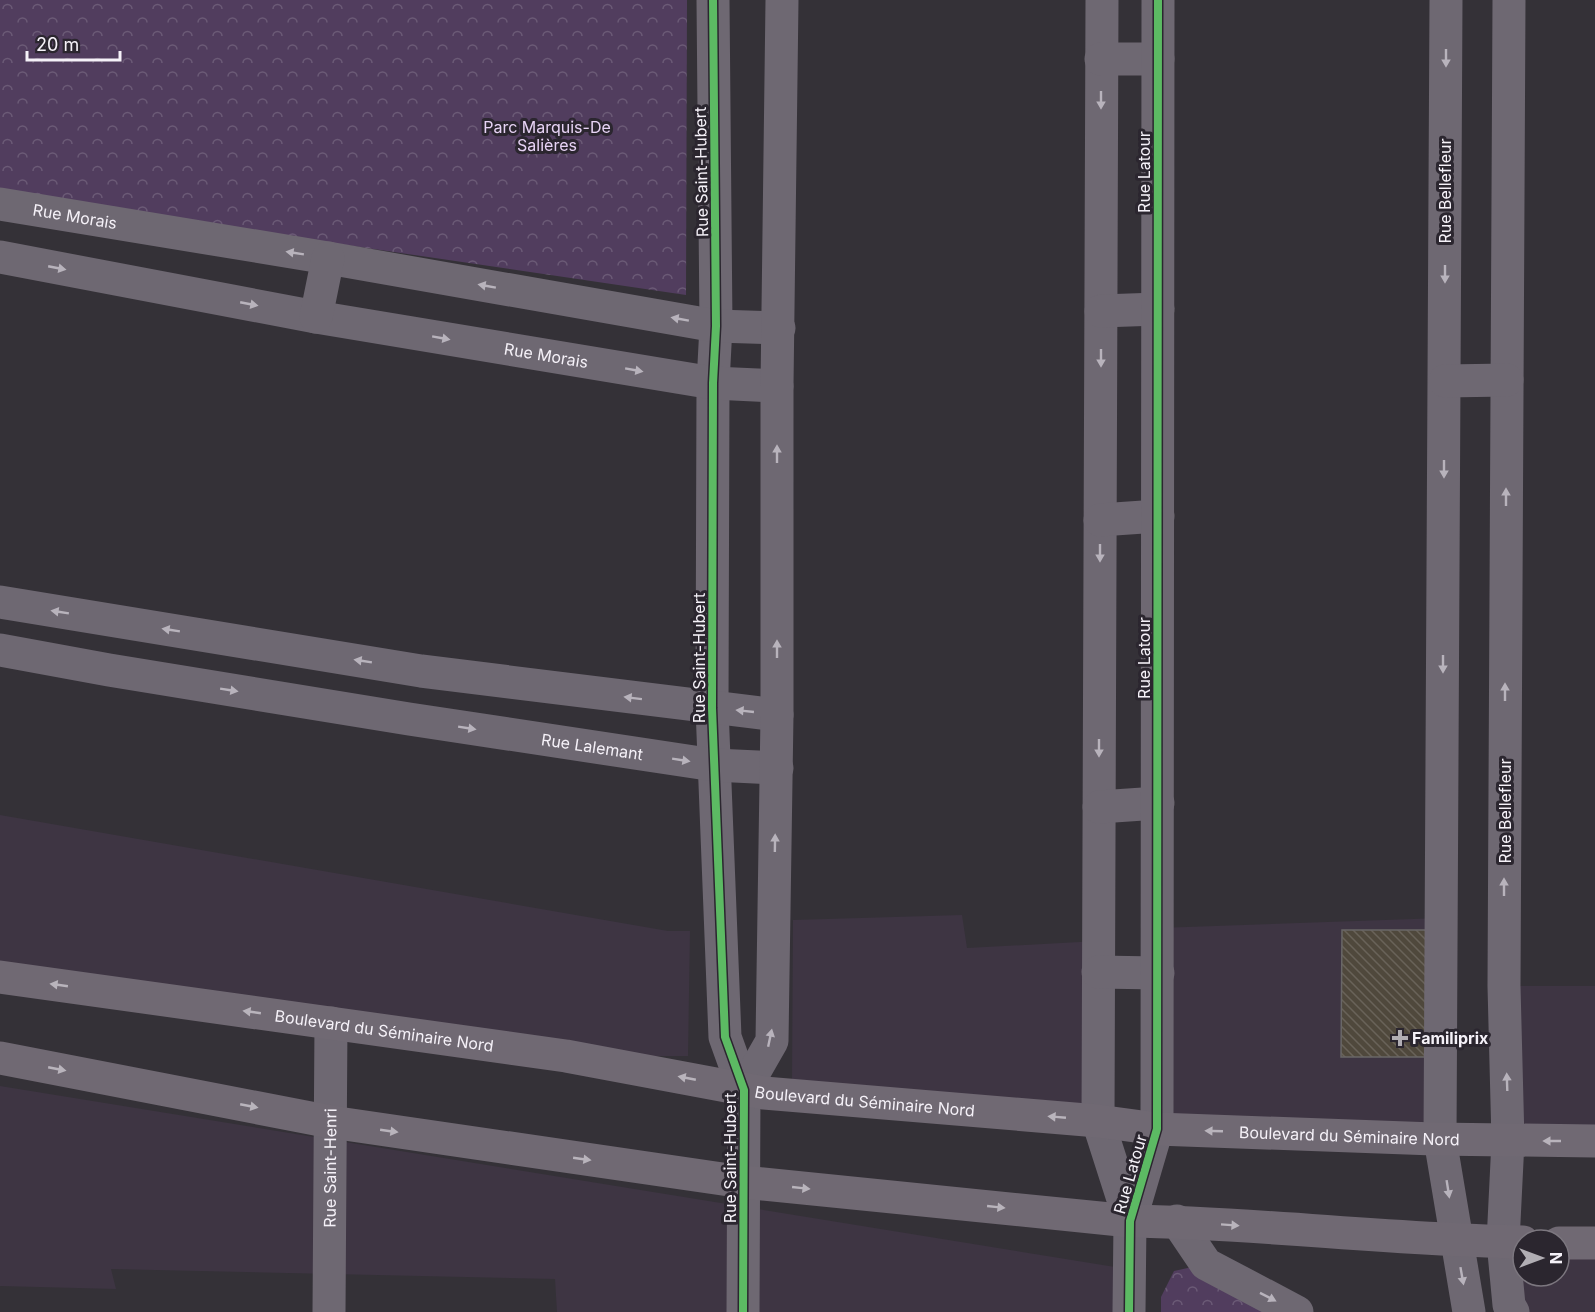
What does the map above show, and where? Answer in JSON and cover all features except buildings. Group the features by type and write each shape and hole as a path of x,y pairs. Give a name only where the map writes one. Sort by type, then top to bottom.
{"main road":[{"name":"Boulevard du Séminaire Nord","path":"0,977 566,1056 744,1090 1098,1121 1157,1129 1440,1139 1595,1141"},
{"path":"0,1058 331,1122 743,1182 1130,1221 1177,1221 1511,1242"},
{"path":"1571,1243 1595,1243"}],"street":[{"name":"Rue Saint-Hubert","path":"712,0 716,326 713,383 712,708 725,1037 744,1090 743,1312"},
{"name":"Rue Saint-Hubert","path":"744,1090 772,1041 777,768 777,386 782,0"},
{"name":"Rue Latour","path":"1102,0 1098,1121 1130,1221"},
{"name":"Rue Latour","path":"1129,1312 1130,1221 1157,1129 1158,0"},
{"name":"Rue Bellefleur","path":"1446,0 1440,1139 1455,1240 1469,1312"},
{"name":"Rue Bellefleur","path":"1509,0 1504,986 1512,1228"},
{"path":"1101,59 1158,59"},
{"name":"Rue Morais","path":"0,204 328,258 716,326 779,328"},
{"name":"Rue Morais","path":"0,257 316,316 713,383 777,386"},
{"path":"316,316 328,258"},
{"path":"1101,311 1158,309"},
{"path":"1444,381 1507,380"},
{"path":"1100,520 1158,516"},
{"path":"0,602 421,670 777,715"},
{"path":"109,670 118,621"},
{"name":"Rue Lalemant","path":"0,650 410,719 714,765 777,768"},
{"path":"410,719 421,670"},
{"path":"1099,807 1158,803"},
{"path":"1098,972 1158,973"},
{"name":"Rue Saint-Henri","path":"329,1312 331,1023"},
{"path":"1177,1221 1206,1264 1297,1312"},
{"name":"Rue Bellefleur","path":"1511,1274 1509,1305 1513,1312"}],"shaded area":[{"path":"0,815 668,931 690,931 688,1056 566,1056 0,977"},
{"path":"962,915 967,948 1098,941 1098,1121 792,1081 793,920"},
{"path":"1442,918 1440,1139 1157,1129 1158,928"},
{"path":"1504,986 1595,986 1595,1141 1508,1141"},
{"path":"0,1086 1115,1267 1115,1312 557,1312 555,1279 111,1269 116,1289 0,1286"},
{"path":"1571,1243 1595,1243 1595,1312 1513,1312 1516,1288 1571,1288"}],"green space":[{"name":"Parc Marquis-De Salières","path":"0,0 687,0 686,295 0,194"},
{"path":"1206,1264 1289,1312 1161,1312 1161,1297 1174,1271"}],"cycle path":[{"path":"713,0 716,326 713,383 712,708 725,1037 744,1090 743,1312"},
{"path":"1129,1312 1130,1221 1157,1129 1158,0"}],"place":[{"name":"Familiprix","path":"1400,1038"}]}
